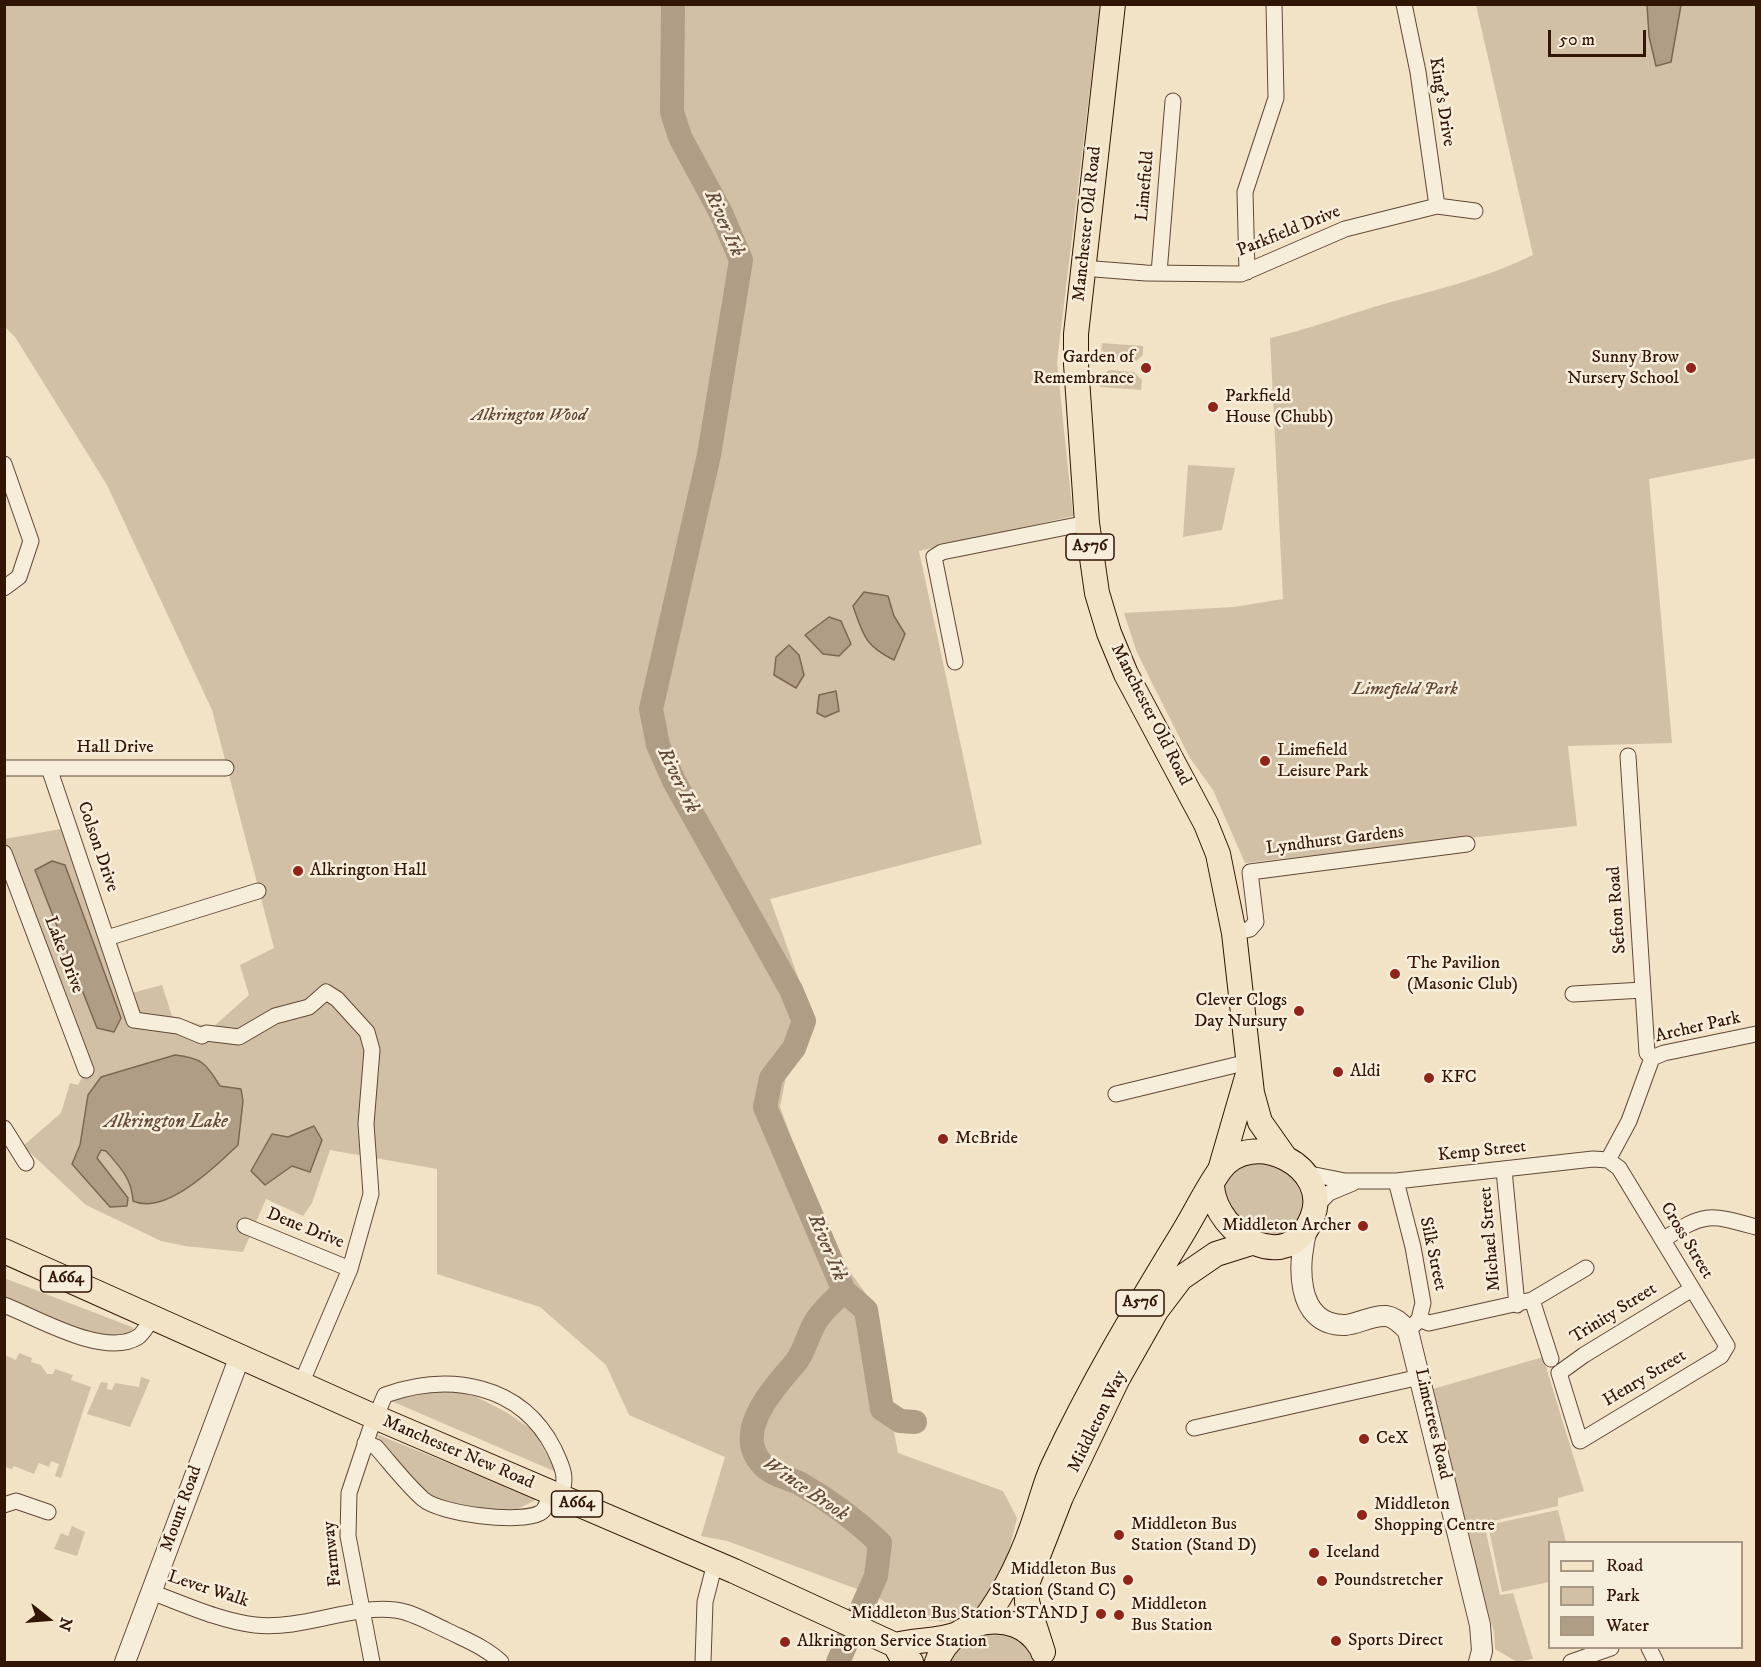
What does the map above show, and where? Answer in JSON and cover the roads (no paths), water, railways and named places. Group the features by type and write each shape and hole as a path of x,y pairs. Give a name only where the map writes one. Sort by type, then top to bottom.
{"main road":[{"name":"Manchester Old Road","path":"1113,4 1082,268 1076,364 1087,523 1097,593 1109,633 1126,674 1206,824 1225,879 1248,1062 1260,1122 1284,1156"},
{"name":"Manchester Old Road","path":"1216,1179 1244,1091 1248,1062"},
{"name":"A576","path":"1216,1179 1233,1158 1250,1152 1267,1151 1284,1156 1305,1173"},
{"path":"1305,1173 1313,1186 1311,1216"},
{"path":"1216,1179 1220,1214 1231,1228 1260,1245"},
{"name":"Middleton Way","path":"937,1662 945,1647 972,1627 1009,1580 1038,1509 1042,1489 1074,1423 1145,1294 1216,1179"},
{"name":"A576","path":"1260,1245 1288,1244 1311,1216"},
{"name":"Middleton Way","path":"1045,1657 1027,1593 1061,1497 1118,1378 1164,1299 1181,1278 1203,1261 1260,1245"},
{"name":"A664","path":"4,1251 152,1318"},
{"name":"Manchester New Road","path":"152,1318 715,1563 895,1645 902,1656 911,1662"},
{"path":"895,1645 909,1641 943,1640 972,1627 999,1620 1019,1626 1036,1639 1045,1657"}],"street":[{"path":"1247,272 1245,192 1276,98 1274,4"},
{"name":"King's Drive","path":"1404,4 1418,72 1437,206"},
{"name":"Limefield","path":"1159,273 1173,101"},
{"name":"Parkfield Drive","path":"1082,268 1217,275 1247,272 1345,229 1437,206"},
{"path":"1437,206 1475,211"},
{"path":"4,464 31,541 19,577 4,588"},
{"path":"955,662 934,556 942,552 1087,523"},
{"name":"Sefton Road","path":"1628,756 1647,1053 1652,1058"},
{"name":"Hall Drive","path":"4,768 226,768"},
{"name":"Colson Drive","path":"50,768 134,1020 178,1026 202,1036 206,1033 239,1037 275,1016 309,1007 326,992 337,999 367,1032 372,1050 366,1124 371,1194 350,1269"},
{"name":"Lyndhurst Gardens","path":"1233,933 1250,929 1256,922 1250,872 1467,844"},
{"name":"Lake Drive","path":"4,853 86,1070"},
{"path":"106,938 258,891"},
{"path":"1573,994 1643,990"},
{"name":"Archer Park","path":"1608,1160 1629,1121 1652,1058 1664,1053 1756,1034"},
{"path":"1116,1094 1248,1062"},
{"path":"4,1128 26,1163"},
{"name":"Kemp Street","path":"1305,1173 1359,1182 1396,1181 1593,1159 1608,1160"},
{"name":"Cross Street","path":"1608,1160 1619,1168 1629,1183 1727,1346"},
{"name":"Michael Street","path":"1504,1170 1517,1305"},
{"name":"Silk Street","path":"1396,1181 1413,1247 1423,1303 1414,1325"},
{"name":"Kemp Street","path":"1311,1216 1333,1191 1359,1182"},
{"path":"1311,1216 1302,1249 1301,1271 1307,1305 1322,1320 1346,1325 1385,1316 1414,1325 1517,1305 1532,1300 1586,1268"},
{"path":"1663,1240 1687,1223 1705,1216 1756,1227"},
{"name":"Dene Drive","path":"245,1226 350,1269"},
{"path":"1260,1245 1288,1256 1301,1271"},
{"path":"301,1384 350,1269"},
{"name":"Trinity Street","path":"1580,1441 1558,1375 1584,1355 1692,1289"},
{"path":"1532,1300 1551,1359"},
{"path":"4,1305 87,1339 115,1345 139,1337 152,1318"},
{"name":"Limetrees Road","path":"1414,1325 1420,1377 1480,1625 1482,1651 1479,1662"},
{"name":"Henry Street","path":"1580,1441 1721,1356 1727,1346"},
{"name":"Mount Road","path":"125,1662 240,1356"},
{"path":"1194,1428 1420,1377"},
{"name":"Farmway","path":"372,1662 360,1611 348,1536 349,1493 365,1443 385,1395 398,1390 446,1383 459,1384 492,1393 530,1415 541,1427 565,1473 565,1484 555,1495"},
{"path":"365,1443 376,1447 424,1500 454,1513 512,1517 538,1514 555,1495"},
{"path":"4,1505 16,1501 48,1512"},
{"path":"703,1662 705,1602 715,1563"},
{"name":"Lever Walk","path":"151,1592 220,1617 254,1625 310,1623 360,1611 396,1610 406,1612 486,1649 501,1662"},
{"path":"1571,1662 1606,1649"}],"water":[{"path":"1647,5 1681,5 1671,62 1656,66 1649,36"},
{"path":"864,592 888,596 894,616 905,634 894,660 877,650 866,639 853,606"},
{"path":"829,617 841,621 851,644 839,656 823,654 805,635"},
{"path":"789,645 799,655 804,675 796,688 774,675 776,657"},
{"path":"836,691 839,711 825,717 817,713 819,695"},
{"path":"52,861 65,865 121,1018 114,1032 97,1028 35,870"},
{"name":"Alkrington Lake","path":"175,1055 202,1063 220,1086 241,1089 243,1101 238,1145 189,1187 160,1202 146,1204 133,1201 130,1186 124,1174 106,1151 101,1150 97,1158 128,1198 127,1206 110,1207 72,1164 80,1145 88,1095 101,1077"},
{"path":"314,1126 322,1140 310,1172 292,1166 265,1185 251,1171 272,1134 288,1137"}],"waterway":[{"name":"River Irk","path":"673,4 672,112 680,137 721,213 741,260 709,455 651,709 658,745 674,781 791,990 804,1021 794,1048 771,1078 765,1107 844,1291 866,1310 882,1409 900,1421 915,1422"},
{"name":"Wince Brook","path":"838,1662 876,1576 880,1543 852,1518 821,1496 766,1468 756,1455 752,1441 753,1427 758,1413 776,1385 796,1362 819,1317 844,1291"}],"place":[{"name":"Garden of Remembrance","path":"1146,368"},
{"name":"Sunny Brow Nursery School","path":"1691,368"},
{"name":"Parkfield House (Chubb)","path":"1213,407"},
{"name":"Limefield Leisure Park","path":"1265,761"},
{"name":"Alkrington Hall","path":"298,871"},
{"name":"The Pavilion (Masonic Club)","path":"1395,974"},
{"name":"Clever Clogs Day Nursury","path":"1299,1011"},
{"name":"Aldi","path":"1338,1072"},
{"name":"KFC","path":"1429,1078"},
{"name":"McBride","path":"943,1139"},
{"name":"Middleton Archer","path":"1363,1226"},
{"name":"CeX","path":"1364,1439"},
{"name":"Middleton Shopping Centre","path":"1362,1515"},
{"name":"Middleton Bus Station (Stand D)","path":"1119,1535"},
{"name":"Iceland","path":"1314,1553"},
{"name":"Middleton Bus Station (Stand C)","path":"1128,1580"},
{"name":"Poundstretcher","path":"1322,1581"},
{"name":"Middleton Bus Station STAND J","path":"1101,1614"},
{"name":"Middleton Bus Station","path":"1119,1615"},
{"name":"Sports Direct","path":"1336,1641"},
{"name":"Alkrington Service Station","path":"785,1642"}],"park label":[{"name":"Alkrington Wood","path":"529,416"},
{"name":"Limefield Park","path":"1405,690"}]}
